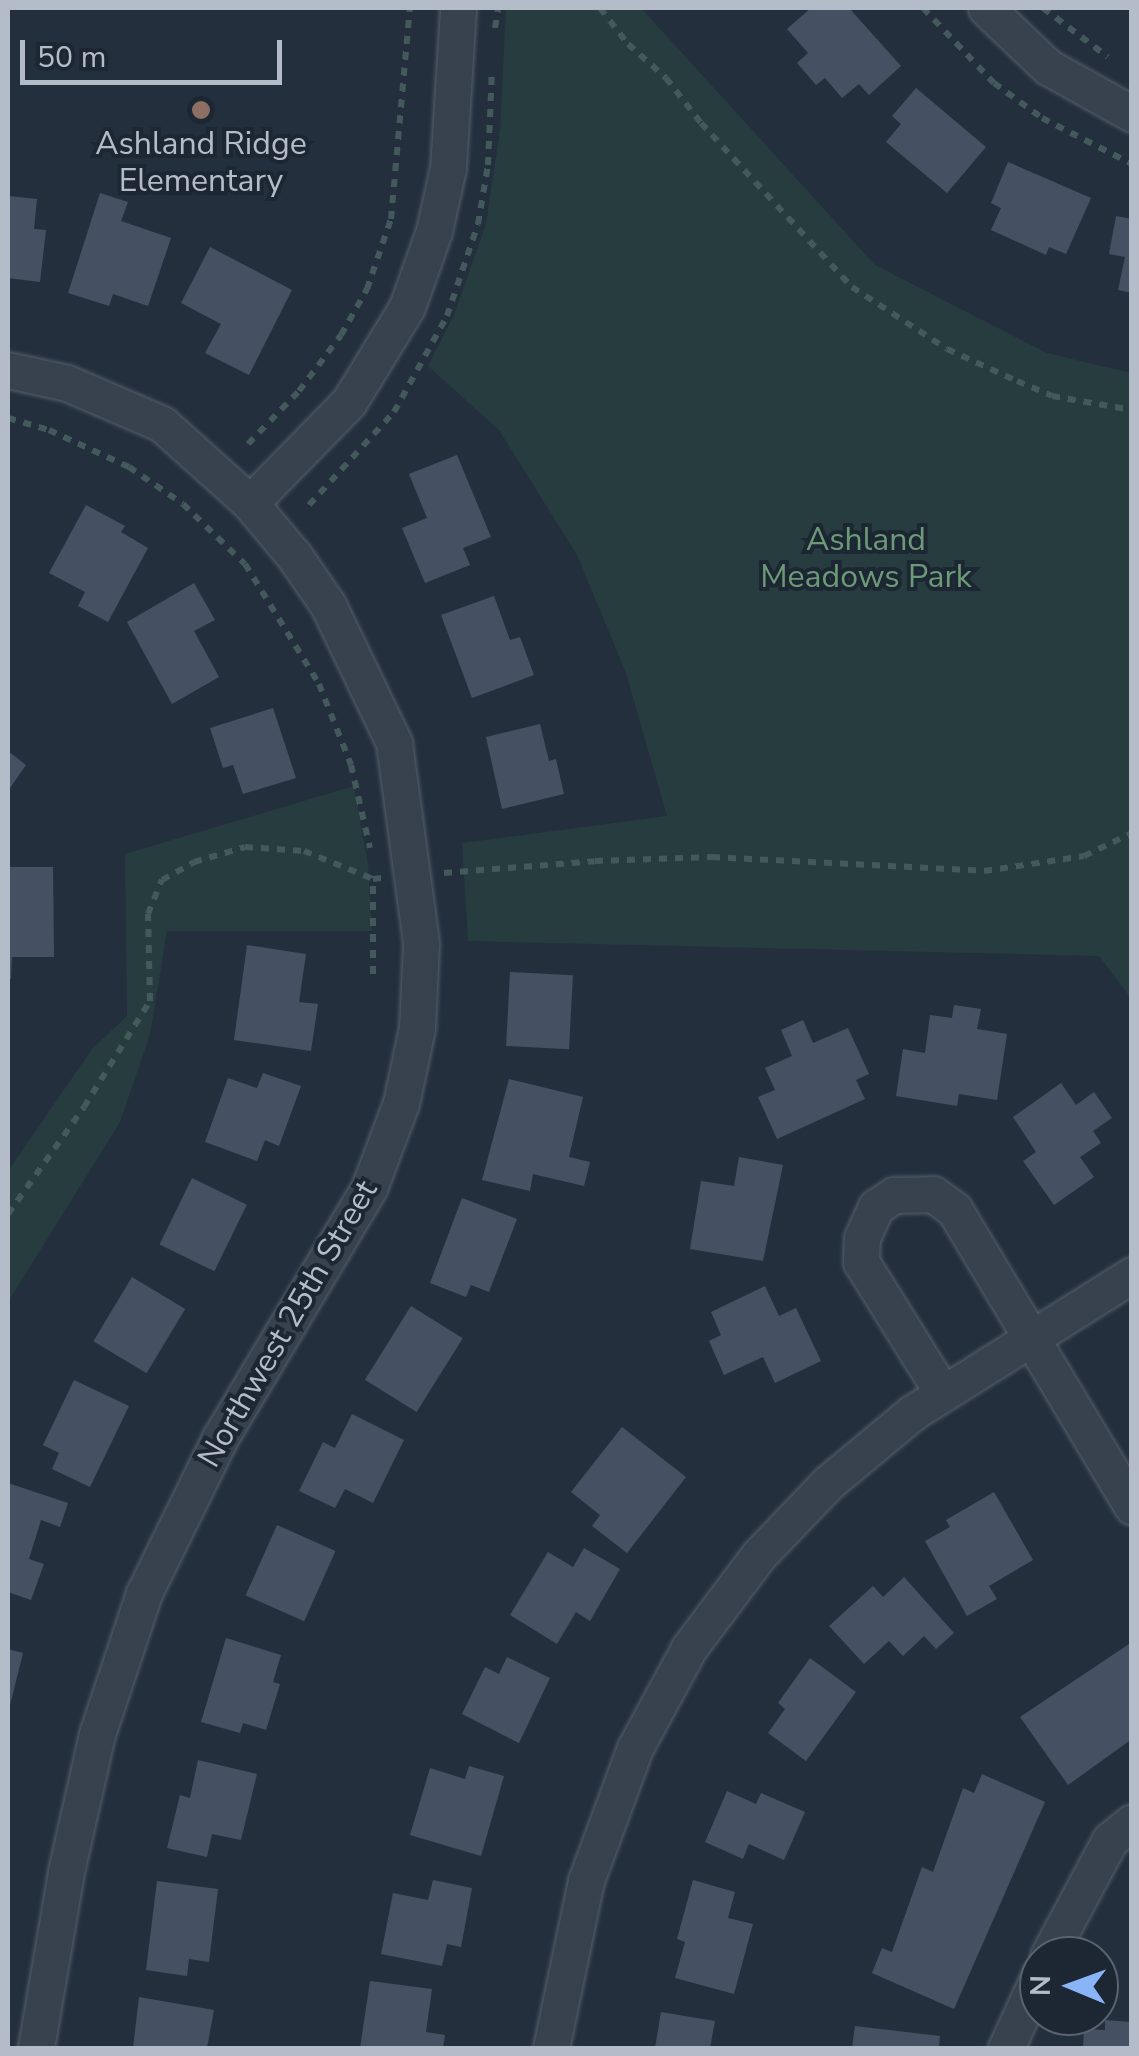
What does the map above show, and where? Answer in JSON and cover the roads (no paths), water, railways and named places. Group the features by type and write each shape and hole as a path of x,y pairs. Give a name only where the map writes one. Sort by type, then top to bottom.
{"street":[{"path":"250,504 350,402 407,307 434,231 448,168 458,8"},
{"path":"986,8 1048,67 1132,114"},
{"name":"Northwest 25th Street","path":"8,370 67,383 162,424 250,504 328,604 394,743 415,876 421,944 418,1012 402,1104 369,1188 220,1438 144,1594 97,1734 66,1872 36,2048"},
{"path":"942,1392 861,1262 862,1238 876,1207 894,1195 933,1194 954,1209 1132,1507"},
{"path":"551,2048 586,1881 636,1748 689,1648 758,1556 829,1482 942,1392 1132,1276"},
{"path":"1059,1936 1110,1840 1132,1822"},
{"path":"1006,2048 1019,2020"}],"place":[{"name":"Ashland Ridge Elementary","path":"201,110"}],"park label":[{"name":"Ashland Meadows Park","path":"866,560"}]}
